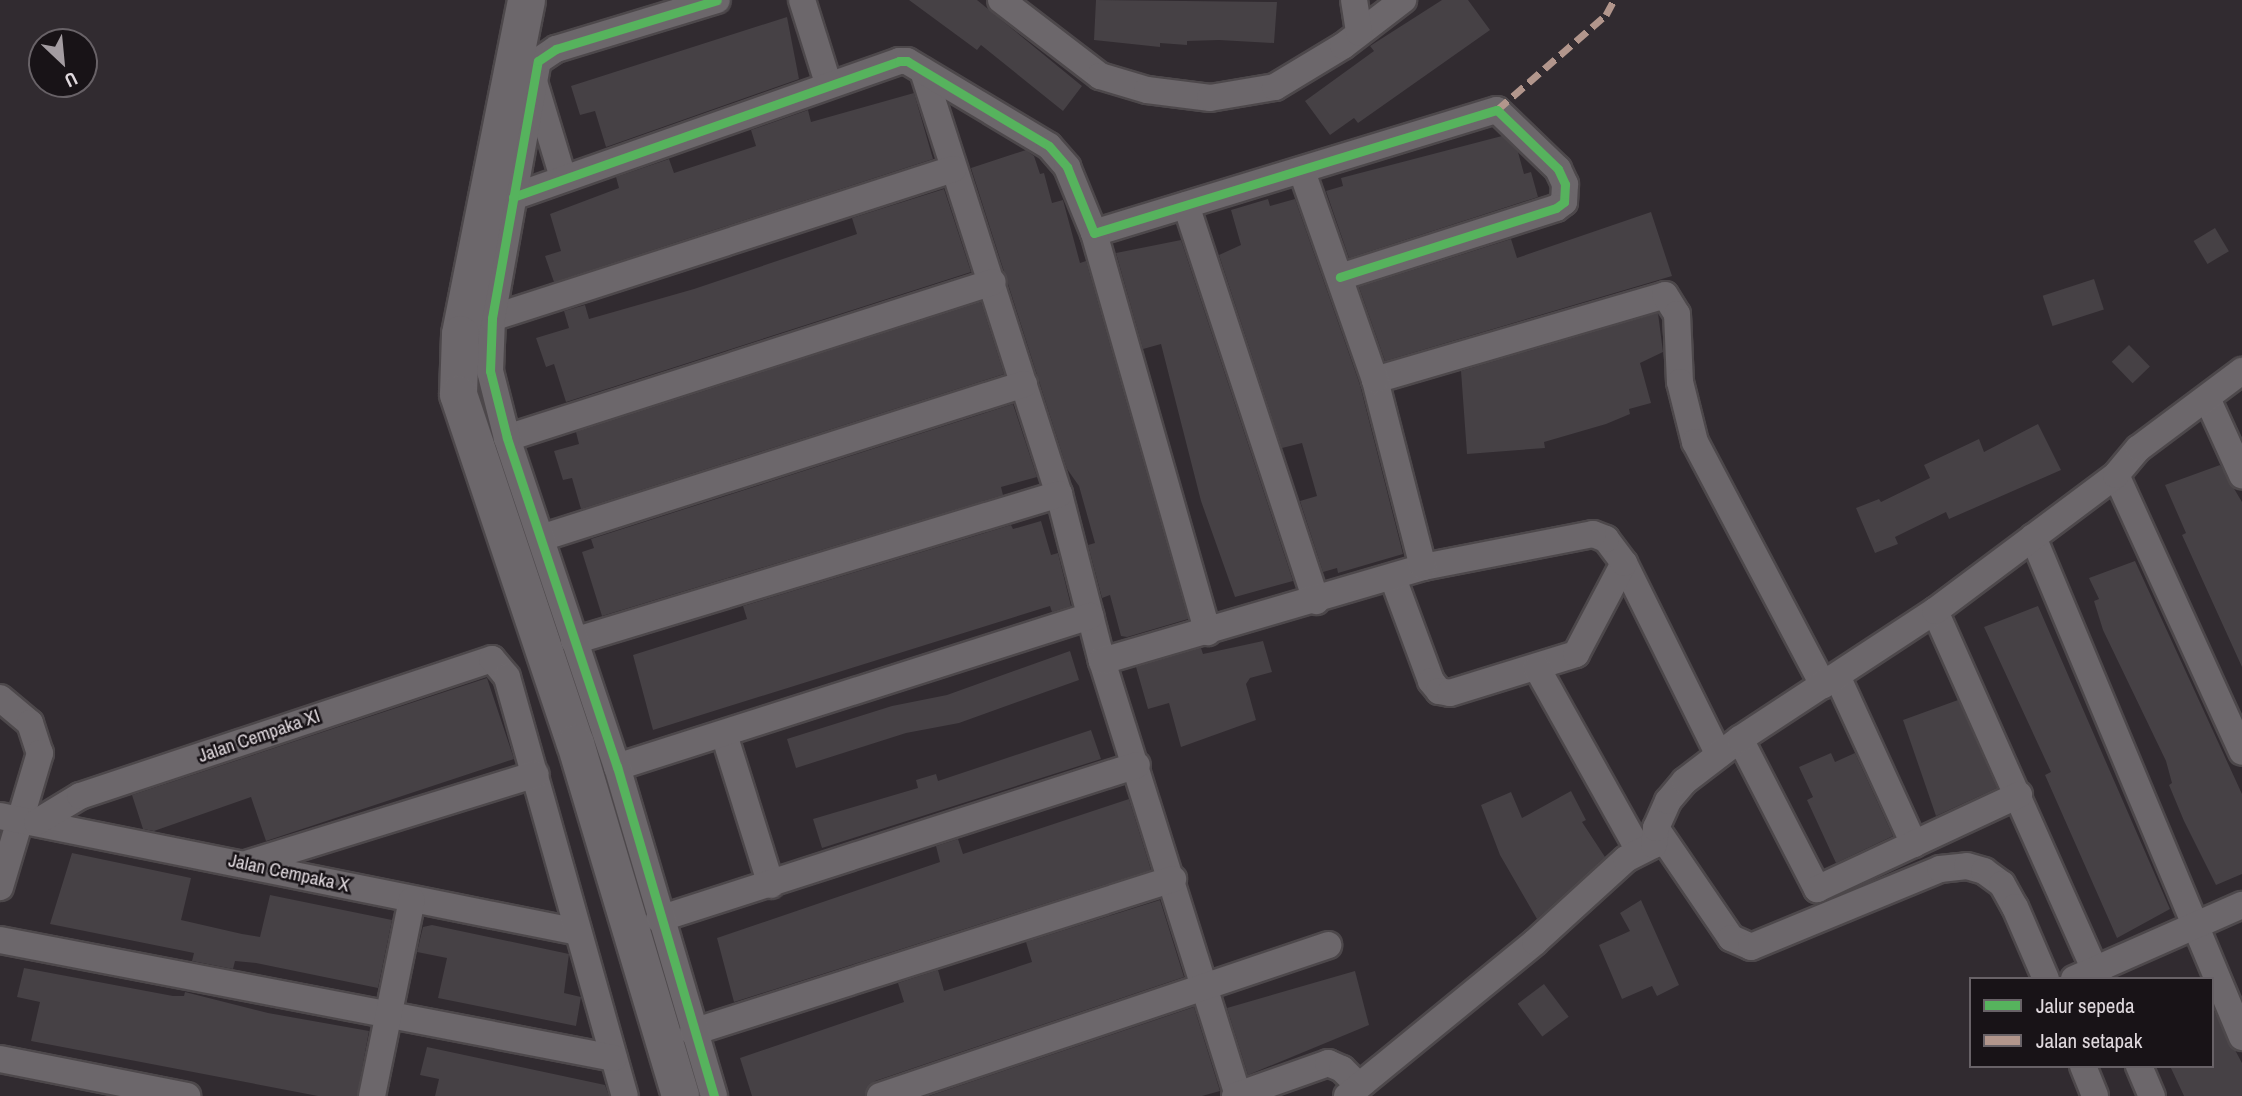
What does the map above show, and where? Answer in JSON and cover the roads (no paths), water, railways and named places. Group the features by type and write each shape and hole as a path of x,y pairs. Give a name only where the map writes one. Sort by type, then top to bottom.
{"street":[{"path":"526,0 510,145 513,197 492,318 475,390 507,438 541,538 617,767 623,846 660,919 714,1096"},
{"path":"680,1096 623,846 475,390 460,334 510,145 538,61 556,49 717,0"},
{"path":"802,0 828,83"},
{"path":"1001,0 1100,76 1147,90 1210,98 1275,87 1359,33 1403,0"},
{"path":"1354,0 1359,33"},
{"path":"513,197 895,61 907,61 1049,146 1067,167 1094,233 1208,632"},
{"path":"923,71 993,282 1059,495 1102,661 1173,879 1203,989 1237,1096 1328,1063 1342,1069 1353,1091 1535,942 1638,849 1654,845 1656,828 1668,802 1685,781 1740,739 1935,611 2116,475 2139,448 2242,371"},
{"path":"533,80 563,178"},
{"path":"1094,233 1497,110 1558,169 1565,184 1564,202 1556,208 1340,276"},
{"path":"492,318 954,169"},
{"path":"1302,171 1375,380 1423,567"},
{"path":"1186,205 1316,601"},
{"path":"507,438 993,282"},
{"path":"1375,380 1665,295 1677,314 1679,382 1695,442 1830,680 1914,844"},
{"path":"541,538 1024,384"},
{"path":"2207,398 2242,475"},
{"path":"2116,475 2242,752"},
{"path":"574,641 1059,495"},
{"path":"1102,661 1316,601 1423,567 1593,534 1606,539 1625,563 1719,755"},
{"path":"2033,537 2192,928 2242,1037"},
{"path":"1393,578 1439,691 1450,693 1537,667 1584,647 1625,563"},
{"path":"1935,611 2019,795 2090,976 2242,905"},
{"path":"617,767 1091,616"},
{"name":"Jalan Cempaka XI","path":"20,819 80,796 487,658 500,664 507,677 536,774"},
{"path":"1537,667 1638,849"},
{"path":"0,698 19,710 39,744 0,887"},
{"path":"724,734 771,885"},
{"path":"1740,739 1817,889 1828,904 1851,907"},
{"path":"660,919 1137,765"},
{"path":"247,864 536,774 625,1096"},
{"path":"1817,889 2019,795"},
{"name":"Jalan Cempaka X","path":"20,819 579,932"},
{"path":"1656,828 1738,943 1758,945 1940,869 1966,866 1984,871 2002,884 2015,907 2045,977"},
{"path":"693,1032 1173,879"},
{"path":"372,1096 412,900"},
{"path":"0,940 387,1012 614,1058"},
{"path":"880,1096 1328,945"},
{"path":"0,1059 187,1096"},
{"path":"2084,1068 2095,1096"},
{"path":"2140,1068 2152,1096"}]}
